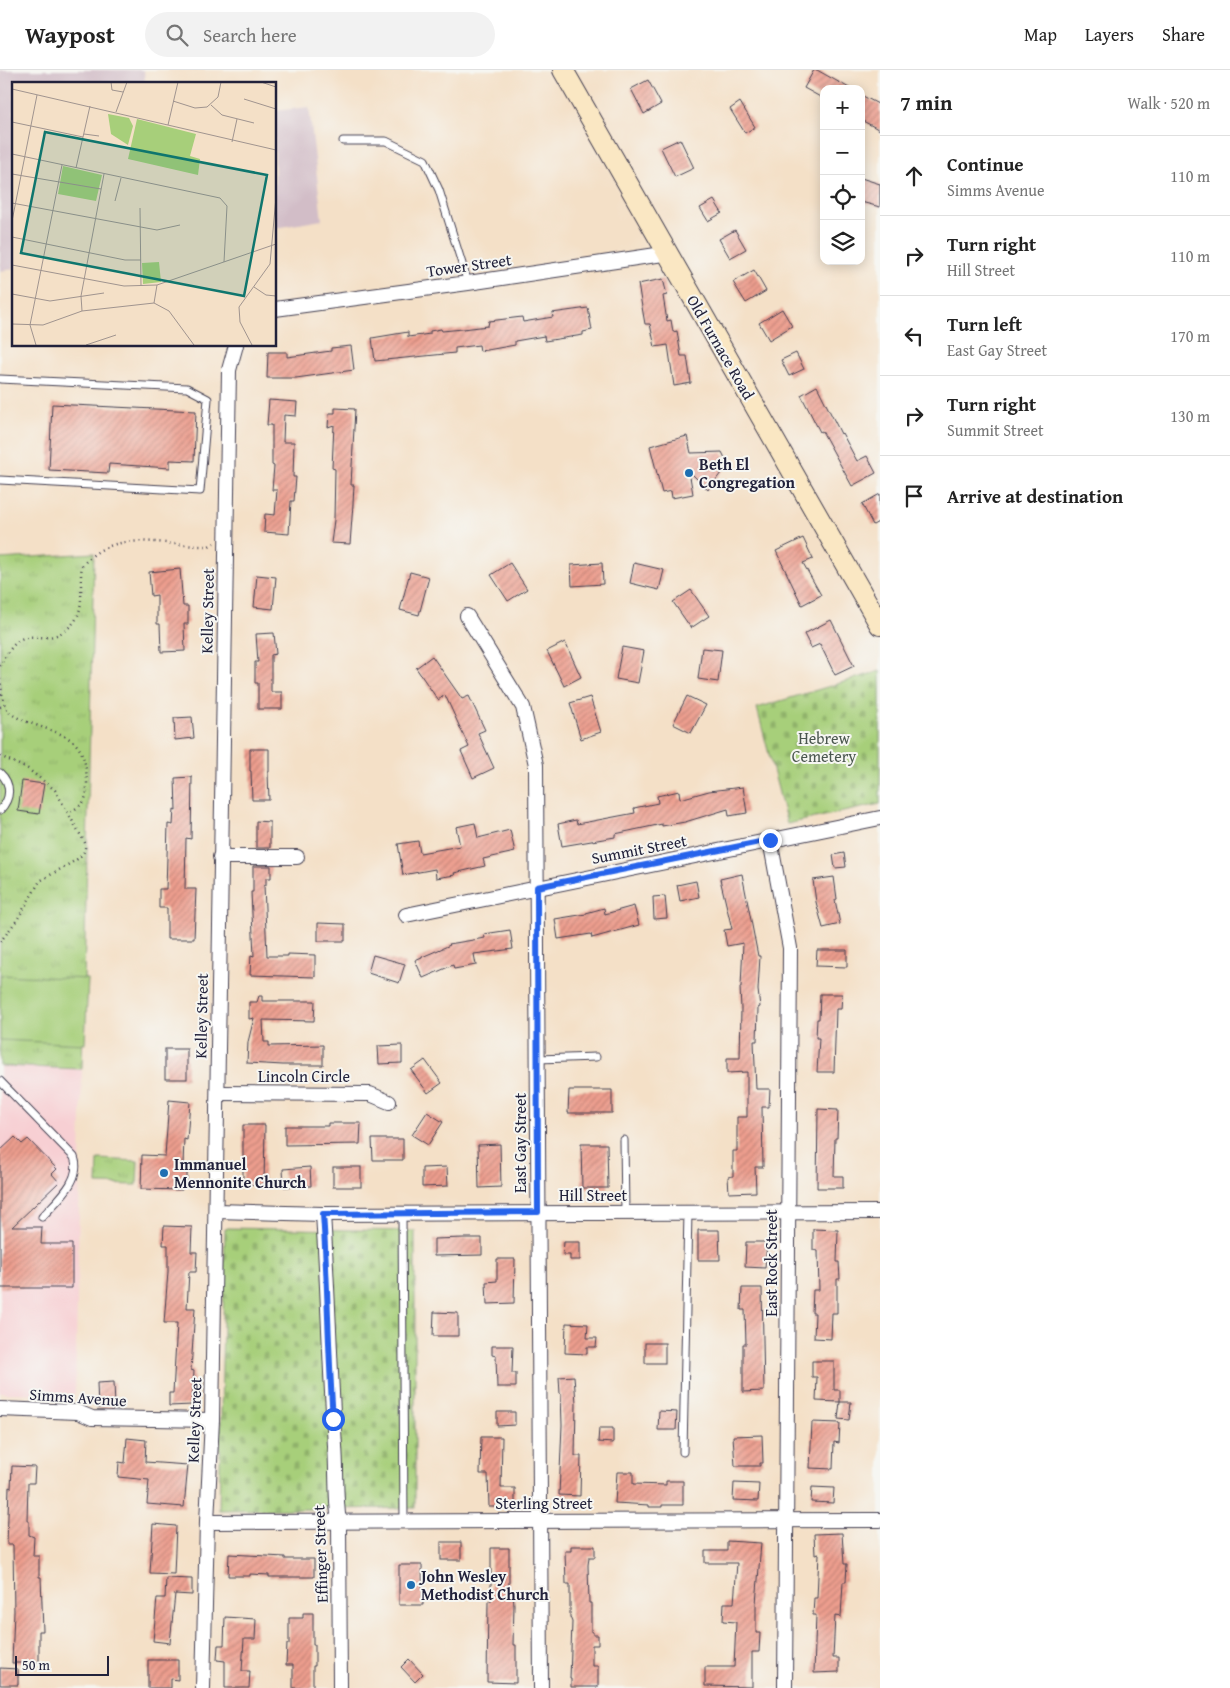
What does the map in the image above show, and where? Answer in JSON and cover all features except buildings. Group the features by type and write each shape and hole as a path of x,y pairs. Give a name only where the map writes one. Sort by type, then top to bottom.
{"street":[{"name":"Old Furnace Road","path":"563,70 880,625"},
{"name":"Tower Street","path":"276,309 468,283 664,254 667,252"},
{"name":"Kelley Street","path":"203,1688 207,1522 212,1420 229,370 236,346"},
{"name":"East Gay Street","path":"467,616 523,707 536,765 541,1688"},
{"name":"Summit Street","path":"406,915 880,818"},
{"name":"East Rock Street","path":"770,840 790,948 785,1688"},
{"path":"220,857 297,857"},
{"name":"Lincoln Circle","path":"218,1093 370,1094 389,1102"},
{"name":"Hill Street","path":"216,1211 323,1214 880,1212"},
{"name":"Effinger Street","path":"323,1214 328,1283 329,1362 339,1522 340,1688"},
{"name":"Simms Avenue","path":"0,1409 78,1412 92,1418 212,1420"},
{"name":"Sterling Street","path":"207,1522 880,1520"}],"lane":[{"path":"343,141 386,141 425,160 438,190 468,283"},
{"path":"0,379 188,388 208,399 200,491 0,480"},
{"path":"0,773 7,781 9,789 5,805 0,810"},
{"path":"538,1059 596,1057"},
{"path":"0,1081 74,1157 76,1174 42,1217"},
{"path":"624,1140 625,1212"},
{"path":"684,1452 688,1212"},
{"path":"402,1214 404,1522"}],"path":[{"path":"0,666 13,646 23,638 56,635 65,631 73,623 80,606 82,566 101,549 123,542 154,542 198,546 209,546 214,542"},
{"path":"0,679 7,710 22,720 67,736 76,743 80,750 86,769 87,792 84,802 80,807 68,813"},
{"path":"0,707 5,706"},
{"path":"0,756 28,769 55,790 84,843 84,852 70,864 40,881 17,920 0,942"}],"shaded area":[{"path":"0,70 144,70 145,82 12,82 12,269 0,271"},
{"path":"309,107 322,220 276,228 276,111"},
{"path":"0,1066 82,1069 75,1394 0,1393"}],"green space":[{"path":"94,553 82,1069 0,1066 0,559"},
{"name":"Hebrew Cemetery","path":"880,671 880,804 787,824 757,708"},
{"path":"0,975 88,979 85,1044 0,1040"},
{"path":"98,1159 138,1161 137,1185 97,1184"},
{"path":"225,1228 415,1231 415,1508 219,1510"}],"place":[{"name":"Beth El Congregation","path":"689,473"},
{"name":"Immanuel Mennonite Church","path":"164,1173"},
{"name":"John Wesley Methodist Church","path":"411,1585"}],"route":[{"path":"333,1419 329,1362 328,1283 323,1214 538,1212 537,887 770,840"}]}
